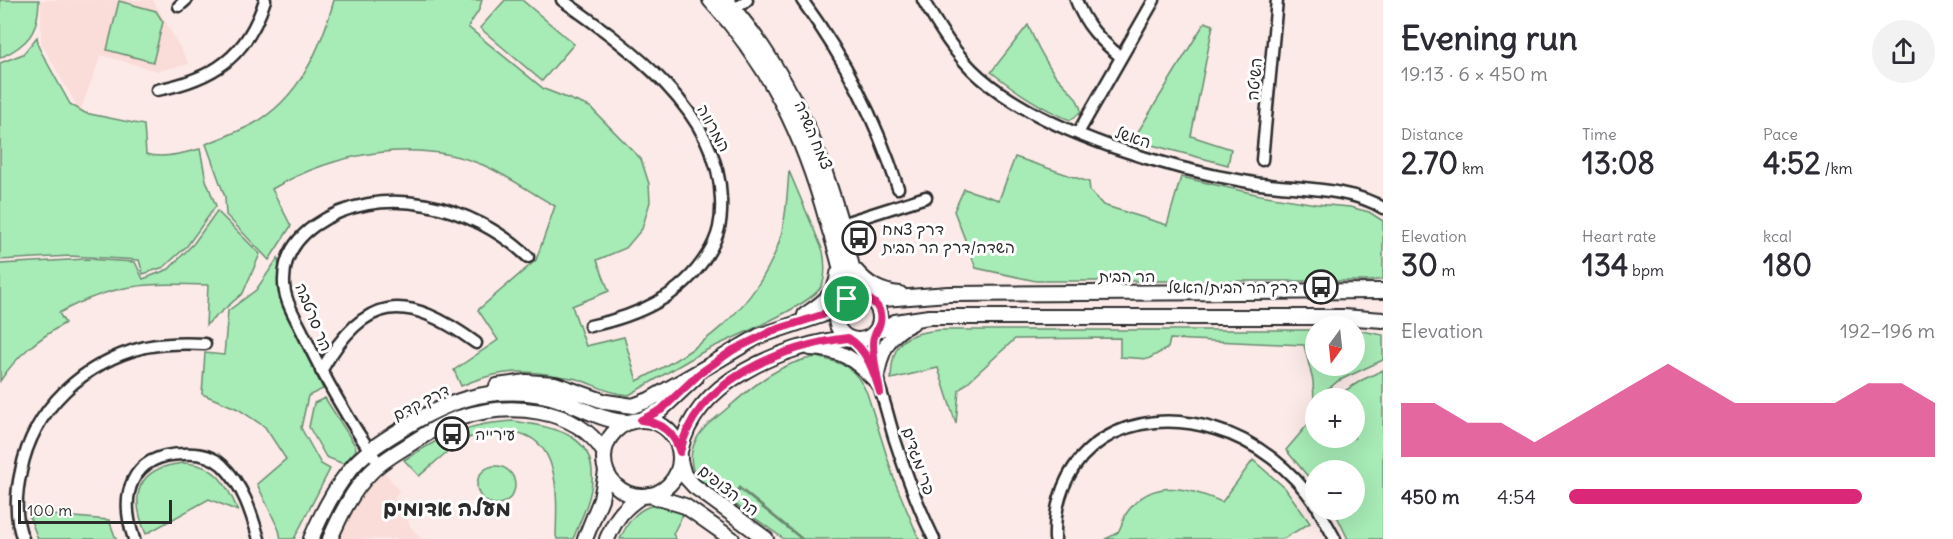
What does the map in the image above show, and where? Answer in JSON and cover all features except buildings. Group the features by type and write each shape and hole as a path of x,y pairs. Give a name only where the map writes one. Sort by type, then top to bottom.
{"main road":[{"name":"צמח השדה","path":"710,0 728,9 776,64 807,125 824,168 857,283 869,299"},
{"name":"צמח השדה","path":"728,9 766,71 796,129 813,172 843,278 842,303"},
{"path":"789,325 826,300 832,293 838,278 838,260"},
{"path":"852,267 865,282 880,290 897,294 926,295"},
{"name":"הר הבית","path":"869,299 896,300 926,295 1383,291"},
{"path":"461,400 491,387 542,382 555,384 618,405 633,406 649,400 767,333 822,315 854,296 869,299 878,308 881,316 875,333"},
{"path":"842,303 837,310 836,323 839,331 849,339"},
{"path":"878,383 884,348 892,336 905,326 937,316"},
{"path":"607,539 615,521 625,507 645,495 661,491 674,478 683,436 690,422 716,392 746,372 778,355 818,342 864,340 906,319 937,316 1343,317 1383,320"},
{"path":"797,349 824,349 847,356 861,365 878,383"},
{"path":"585,539 601,499 606,472 604,452 614,432 661,410 699,374 722,357"},
{"name":"דרך קדם","path":"311,539 337,488 349,471 370,450 434,410 461,400 498,393 541,395 572,403 610,421 635,421"},
{"name":"דרך קדם","path":"330,539 351,497 362,481 380,465 425,435 475,413 507,410 538,412 566,419 592,436 604,452"},
{"path":"635,421 657,423 665,428 675,439 680,456"},
{"name":"הר הצופים","path":"680,456 684,475 694,486 766,539"},
{"path":"606,472 614,484 624,491 685,506 732,539"}],"street":[{"path":"157,90 195,80 213,72 229,60 252,32 265,0"},
{"name":"המרווה","path":"562,0 631,52 672,92 710,146 720,180 722,208 719,231 713,245 692,276 644,309 623,319 590,326"},
{"path":"728,9 747,0"},
{"path":"802,0 829,38 855,82 879,134 898,188"},
{"name":"האשל","path":"923,0 956,51 979,76 997,90 1050,121 1123,151 1220,177 1349,195 1383,208"},
{"path":"1076,0 1082,15 1096,36 1121,57"},
{"path":"1078,133 1154,0"},
{"name":"השיטה","path":"1262,160 1277,0"},
{"path":"841,224 926,197"},
{"name":"הר סרטבה","path":"380,465 321,371 290,307 284,282 284,270 293,246 324,219 353,208 376,203 397,202 427,205 463,215 497,231 528,256"},
{"path":"321,371 334,348 349,330 373,313 389,308 406,308 436,317 476,343"},
{"name":"פרי מגדים","path":"875,333 878,383"},
{"name":"פרי מגדים","path":"849,339 861,349 878,383 914,497 934,539"},
{"path":"23,539 18,522 17,506 22,462 39,421 52,403 82,377 125,354 162,344 205,344"},
{"path":"1054,539 1055,509 1059,494 1076,463 1087,450 1103,439 1137,424 1155,421 1192,423 1216,429 1252,445 1283,467 1297,479 1305,490"},
{"path":"134,539 127,513 132,480 148,462 159,457 186,454 210,457 233,477 243,492 259,539"},
{"path":"1325,520 1335,539"}],"shaded area":[{"path":"41,0 153,0 189,64 157,71 101,55 80,111 41,43"},
{"path":"380,465 399,491 395,498 396,506 402,511 409,512 407,519 410,526 421,539 330,539"}],"green space":[{"path":"0,0 39,0 37,21 30,36 18,48 0,58"},
{"path":"334,0 482,0 479,10 468,27 544,89 590,107 641,159 649,184 650,202 642,229 626,248 597,260 609,291 572,306 586,346 624,337 637,381 681,357 701,343 738,311 753,292 766,271 780,239 786,210 789,171 823,251 825,274 821,287 801,304 701,353 629,395 577,379 528,372 495,375 461,386 454,370 498,340 478,310 536,260 555,206 483,165 430,152 403,151 348,158 296,176 272,189 291,226 269,260 226,215 225,197 206,144 253,124 283,101 306,71 315,54"},
{"path":"505,0 522,0 574,44 542,81 480,28"},
{"path":"119,1 156,11 163,22 153,62 107,50"},
{"path":"1205,22 1213,25 1191,136 1231,149 1228,165 1133,140"},
{"path":"1028,25 1049,66 1079,105 1081,111 1070,120 1029,99 991,72"},
{"path":"37,37 39,48 70,104 85,113 144,125 146,154 166,156 200,149 206,180 216,206 187,246 164,267 143,274 139,260 70,256 0,260 0,63 23,54"},
{"path":"1015,157 1089,182 1090,191 1103,205 1167,225 1181,177 1260,195 1350,207 1369,212 1383,221 1383,279 1370,281 1036,281 976,268 954,211 964,189 999,200"},
{"path":"217,211 260,254 243,293 206,325 208,285 167,284 114,290 78,303 59,313 65,323 29,348 0,381 0,264 86,259 135,262 143,279 169,269 194,243"},
{"path":"278,258 288,309 300,341 323,389 308,396 301,428 321,464 330,469 294,539 281,539 257,484 286,459 265,427 238,409 202,394 205,353 224,355 228,311 256,290"},
{"path":"940,330 1305,330 1305,349 1304,345 1170,339 1168,348 1148,359 1120,357 1120,338 1015,339 959,390 956,424 938,368 891,379 897,348 908,337"},
{"path":"1365,332 1383,335 1383,360 1365,368"},
{"path":"816,357 847,367 853,371 862,384 867,393 895,482 919,539 803,539 739,487 729,500 695,476 691,462 692,449 707,425 771,374 784,367"},
{"path":"1383,370 1383,539 1348,539 1339,520 1365,520 1365,460 1305,460 1305,473 1286,450 1305,428 1305,448 1365,448 1365,388 1349,388"},
{"path":"1312,376 1349,376 1330,388 1313,388"},
{"path":"325,398 355,445 356,450 344,464 326,457 309,427 314,403"},
{"path":"513,421 542,426 568,435 579,442 587,452 591,465 590,496 573,539 557,539 557,505 553,473 541,446 529,437 513,432 476,435 450,449 419,476 404,460 461,430 489,423"},
{"path":"1253,460 1285,488 1305,516 1305,520 1310,523 1283,539 1105,539 1118,532 1126,513 1138,500 1149,493 1172,488 1197,493 1222,502"},
{"path":"183,463 204,467 219,477 238,511 209,499 146,534 138,507 141,485 155,471"},
{"path":"496,466 503,467 509,472 514,478 514,492 509,498 503,503 496,504 489,503 483,498 478,492 477,485 478,478 483,472 489,467"},
{"path":"739,489 801,539 784,539 732,502"},
{"path":"650,506 672,509 683,514 673,534 676,539 620,539 632,519"},
{"path":"28,513 109,520 116,539 38,539"}],"place":[{"name":"דרך צמח השדה/דרך הר הבית","path":"859,238"},
{"name":"דרך הר הבית/האשל","path":"1321,287"},
{"name":"עירייה","path":"452,434"}],"district":[{"name":"מעלה אדומים","path":"447,508"}],"route":[{"path":"854,296 866,297 873,301 881,316 877,331 873,334 880,392 869,362 861,349 848,338 828,340 770,358 716,392 690,422 683,436 680,452 675,439 665,428 657,423 641,420 661,410 699,374 733,350 759,336 822,315 847,299 854,296"}]}
